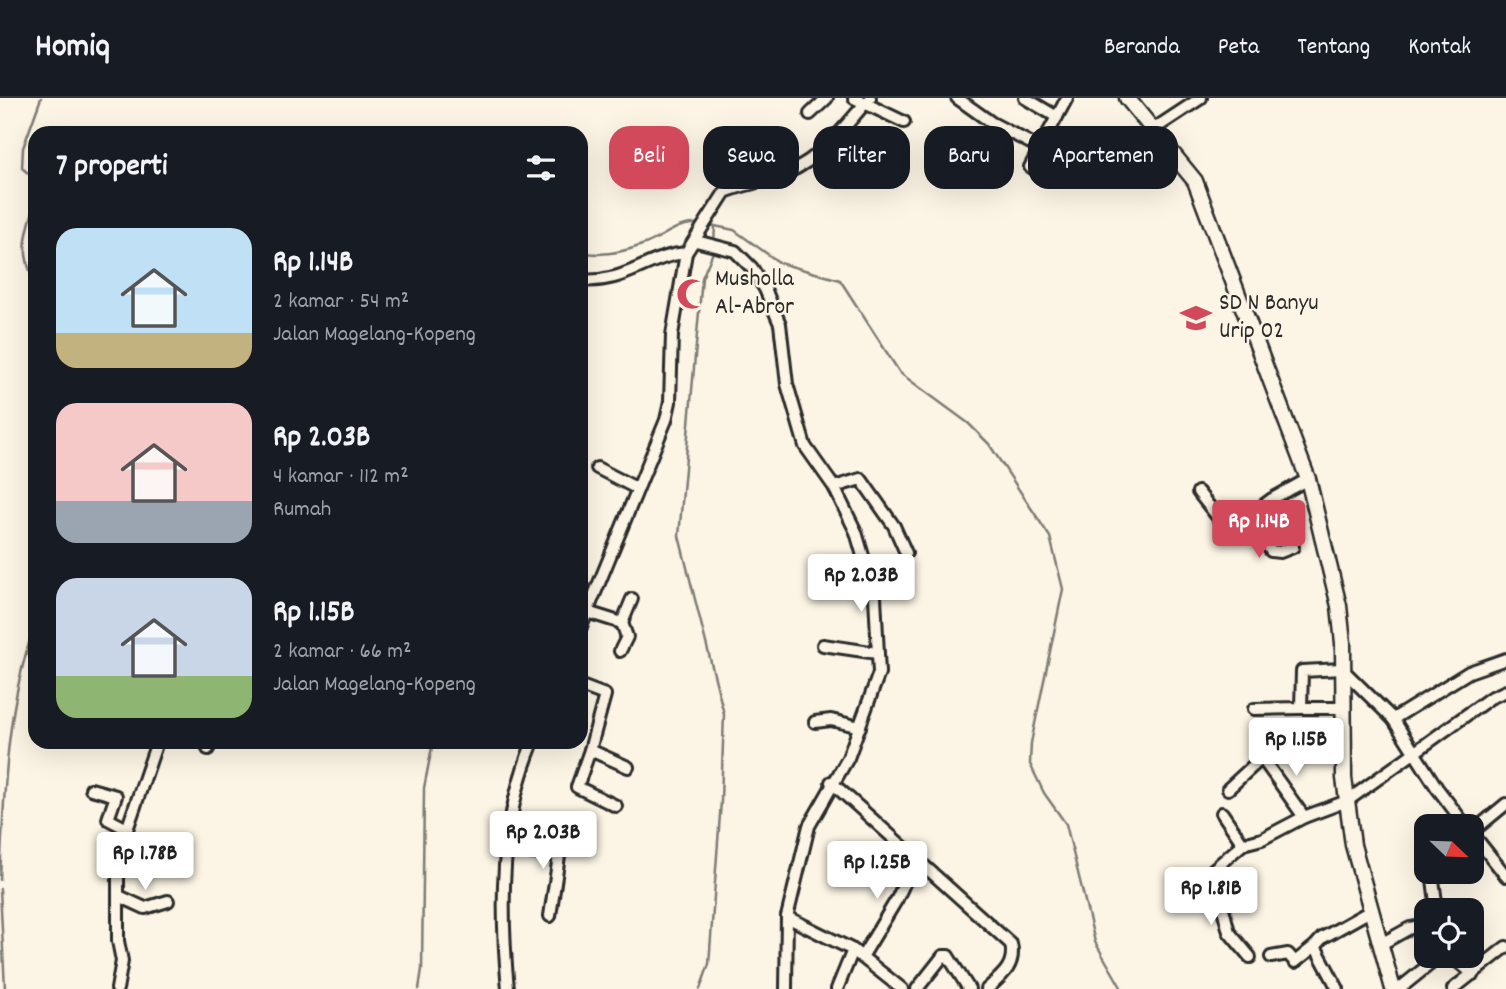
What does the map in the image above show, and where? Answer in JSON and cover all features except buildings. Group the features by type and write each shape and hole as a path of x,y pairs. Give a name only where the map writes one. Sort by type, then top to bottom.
{"main road":[{"path":"1127,98 1151,126"},
{"path":"1178,159 1195,181 1308,479 1339,606 1343,739 1353,845 1393,989"}],"street":[{"path":"810,114 827,98"},
{"path":"957,98 992,123 1028,142"},
{"path":"1025,98 1057,117"},
{"path":"1052,126 1067,98"},
{"path":"1159,126 1201,98"},
{"path":"622,623 588,607 636,488 652,458 670,402 672,335 686,253 699,237 708,216 725,191 773,178 803,164 831,145 863,100 904,122"},
{"path":"699,237 742,257 773,306 780,324 787,384 805,446 834,487 856,532 875,597 879,673 848,758 831,782 809,826 787,917 786,989"},
{"path":"588,280 614,279 671,254 686,253"},
{"path":"597,468 636,488"},
{"path":"1198,492 1230,528 1308,479"},
{"path":"834,487 861,480 894,526 906,553"},
{"path":"1248,516 1271,551 1280,552 1293,547"},
{"path":"620,651 627,637 622,623 632,599"},
{"path":"823,645 877,653"},
{"path":"1393,719 1469,672 1506,659"},
{"path":"1301,708 1303,671 1342,669 1393,719 1458,814"},
{"path":"588,689 606,695 577,787 616,806"},
{"path":"1194,886 1243,844 1280,831 1304,817 1347,801 1416,754 1490,698 1505,693"},
{"path":"1254,709 1343,708"},
{"path":"815,722 831,720 860,727"},
{"path":"1228,789 1272,751 1298,751 1343,739"},
{"path":"117,989 122,961 118,941 118,856 125,828 154,749"},
{"path":"508,989 502,900 504,849 531,749"},
{"path":"590,750 628,767"},
{"path":"1262,758 1304,817"},
{"path":"831,782 1011,944 1014,958 1012,964 987,989"},
{"path":"91,789 116,796 108,819 125,828"},
{"path":"1484,823 1506,804"},
{"path":"1222,813 1243,844"},
{"path":"1484,848 1506,876"},
{"path":"504,849 559,856 550,916"},
{"path":"837,989 858,953 897,899 916,858"},
{"path":"1209,873 1218,889 1229,932 1250,957"},
{"path":"119,896 145,908 168,901"},
{"path":"1271,957 1288,954 1295,961 1322,938 1372,910"},
{"path":"787,917 858,953 902,989"},
{"path":"1381,944 1414,927"},
{"path":"1315,946 1338,989"},
{"path":"1453,989 1471,981 1506,947"},
{"path":"917,989 943,956 948,956 969,989"},
{"path":"1399,989 1425,968"}],"waterway":[{"path":"31,126 41,98"},
{"path":"28,134 23,148 22,168 28,173"},
{"path":"588,253 621,251 645,244 678,227 700,224"},
{"path":"710,225 734,230 780,263 840,280 900,373 968,423 989,444 1050,537 1063,589 1031,743 1030,764 1044,793 1066,824 1095,942 1122,989"},
{"path":"714,243 715,226"},
{"path":"28,232 28,265"},
{"path":"700,989 709,964 721,801 724,714 679,536 702,278 714,250"},
{"path":"0,880 8,751 18,687 28,647"},
{"path":"419,989 422,969 424,788 432,749"},
{"path":"0,889 5,989"}],"place":[{"name":"Musholla Al-Abror","path":"692,294"},
{"name":"SD N Banyu Urip 02","path":"1196,318"}]}
